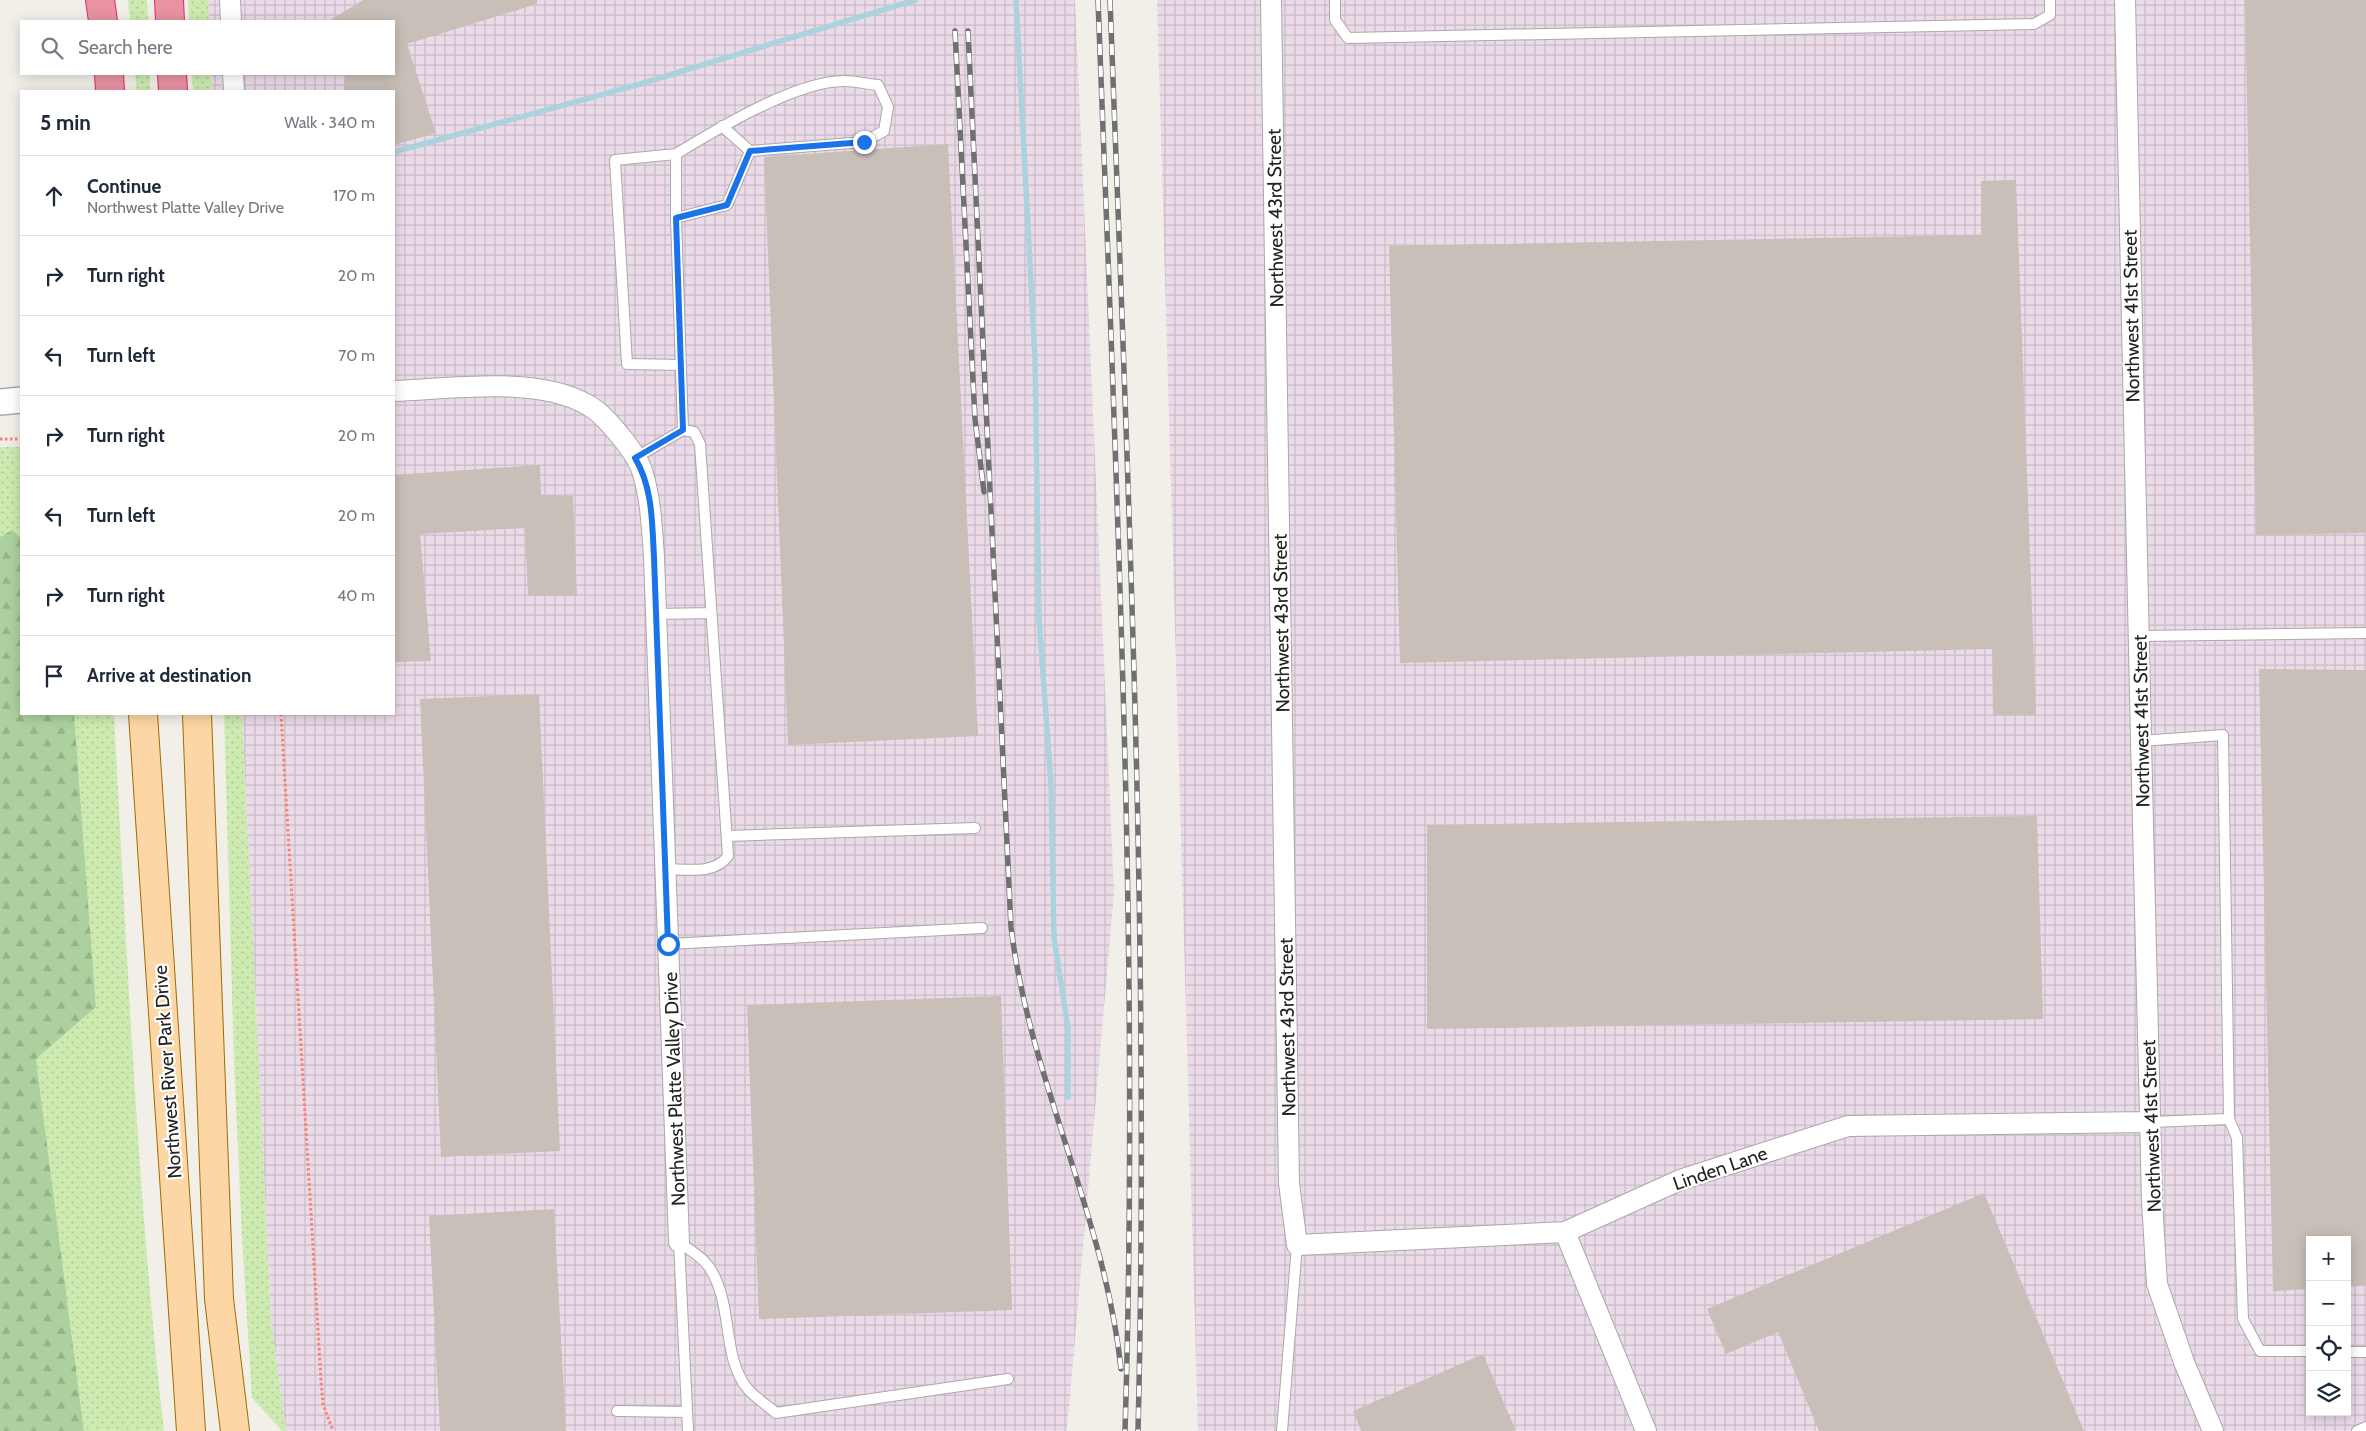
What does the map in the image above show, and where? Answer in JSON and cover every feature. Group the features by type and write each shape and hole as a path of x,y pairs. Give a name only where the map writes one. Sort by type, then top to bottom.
{"highway":[{"path":"100,0 102,20"},
{"path":"169,0 170,20"},
{"path":"172,75 173,90"}],"main road":[{"name":"Northwest River Park Drive","path":"143,715 191,1431"},
{"path":"197,715 219,1299 235,1431"}],"street":[{"path":"230,0 231,20"},
{"name":"Northwest 43rd Street","path":"1271,0 1289,1183 1297,1245"},
{"name":"Northwest 41st Street","path":"2125,0 2150,1122 2157,1284 2184,1362 2213,1431"},
{"path":"234,75 234,90"},
{"name":"Northwest Platte Valley Drive","path":"395,391 522,387 556,391 587,404 612,426 643,471 650,501 656,614 679,1242"},
{"path":"0,402 20,400"},
{"name":"Linden Lane","path":"1297,1245 1566,1232 1680,1180 1848,1126 2150,1122"},
{"path":"1566,1232 1646,1431"}],"lane":[{"path":"1335,0 1335,20 1348,38 2034,24 2050,15 2050,0"},
{"path":"680,365 627,364 615,160 676,154 722,126 803,88 843,81 878,85 888,107 884,131 864,142 750,151 722,126"},
{"path":"676,218 727,205 750,151"},
{"path":"676,154 676,218 683,430"},
{"path":"635,458 683,430 694,432 700,444 728,856 724,863 715,868 666,869"},
{"path":"656,614 712,613"},
{"path":"2139,636 2366,633"},
{"path":"2141,741 2223,735 2229,1119 2236,1138 2243,1319 2260,1351 2306,1351"},
{"path":"727,836 975,828"},
{"path":"668,944 982,928"},
{"path":"2150,1122 2229,1119"},
{"path":"679,1242 709,1266 725,1300 730,1344 737,1369 747,1388 776,1413 1008,1379"},
{"path":"679,1242 688,1431"},
{"path":"1282,1431 1297,1245"},
{"path":"2351,1352 2366,1352"},
{"path":"617,1411 687,1412"},
{"path":"2357,1431 2366,1427"}],"path":[{"path":"0,439 20,438"},
{"path":"281,715 323,1404 333,1431"}],"shaded area":[{"path":"208,0 1075,0 1114,893 1067,1431 286,1431 271,1321 242,715 395,715 395,90 212,90 211,75 395,75 395,20 209,20"},
{"path":"1157,0 2366,0 2366,1431 1198,1431"}],"green space":[{"path":"128,0 147,0 148,20 130,20"},
{"path":"188,0 208,0 209,20 189,20"},
{"path":"135,75 150,75 150,90 137,90"},
{"path":"192,75 211,75 212,90 193,90"},
{"path":"0,447 20,447 20,537 12,531 0,537"},
{"path":"12,530 20,537 20,715 74,715 96,1007 36,1059 84,1431 0,1431 0,537"},
{"path":"74,715 114,715 128,983 140,1163 164,1431 84,1431 36,1059 96,1007"},
{"path":"224,715 242,715 271,1321 286,1431 282,1431 252,1398 234,1062"}],"building":[{"path":"363,0 537,0 537,4 407,44 436,133 395,145 395,90 344,90 345,75 395,75 395,20 331,20"},
{"path":"2245,0 2366,0 2366,533 2256,535"},
{"path":"948,144 978,736 788,745 764,157"},
{"path":"2016,180 2036,715 1993,715 1992,649 1400,663 1389,246 1981,235 1981,181"},
{"path":"540,465 541,495 573,496 577,596 528,596 525,528 420,534 431,661 395,662 395,475"},
{"path":"2259,669 2366,670 2366,1285 2351,1287 2351,1236 2306,1236 2306,1289 2273,1291"},
{"path":"539,694 560,1151 441,1157 420,699"},
{"path":"2037,816 2043,1019 1427,1029 1427,825"},
{"path":"1001,996 1012,1310 759,1319 747,1005"},
{"path":"1984,1193 2084,1431 1819,1431 1778,1332 1726,1354 1707,1309"},
{"path":"554,1209 566,1431 440,1431 429,1216"},
{"path":"1483,1354 1516,1431 1361,1431 1353,1411"}],"waterway":[{"path":"395,152 640,84 915,0"},
{"path":"1016,0 1035,359 1039,619 1051,784 1054,938 1068,1028 1068,1097"}],"railway":[{"path":"1098,0 1118,537 1128,894 1130,1073 1125,1431"},
{"path":"1110,0 1130,537 1139,894 1141,1252 1138,1431"},
{"path":"955,31 975,419 984,492"},
{"path":"968,31 1011,927 1020,983 1034,1038 1049,1093 1100,1257 1112,1312 1121,1369"}],"route":[{"path":"668,944 654,557 650,501 643,471 635,458 683,430 676,218 727,205 750,151 864,142"}]}
